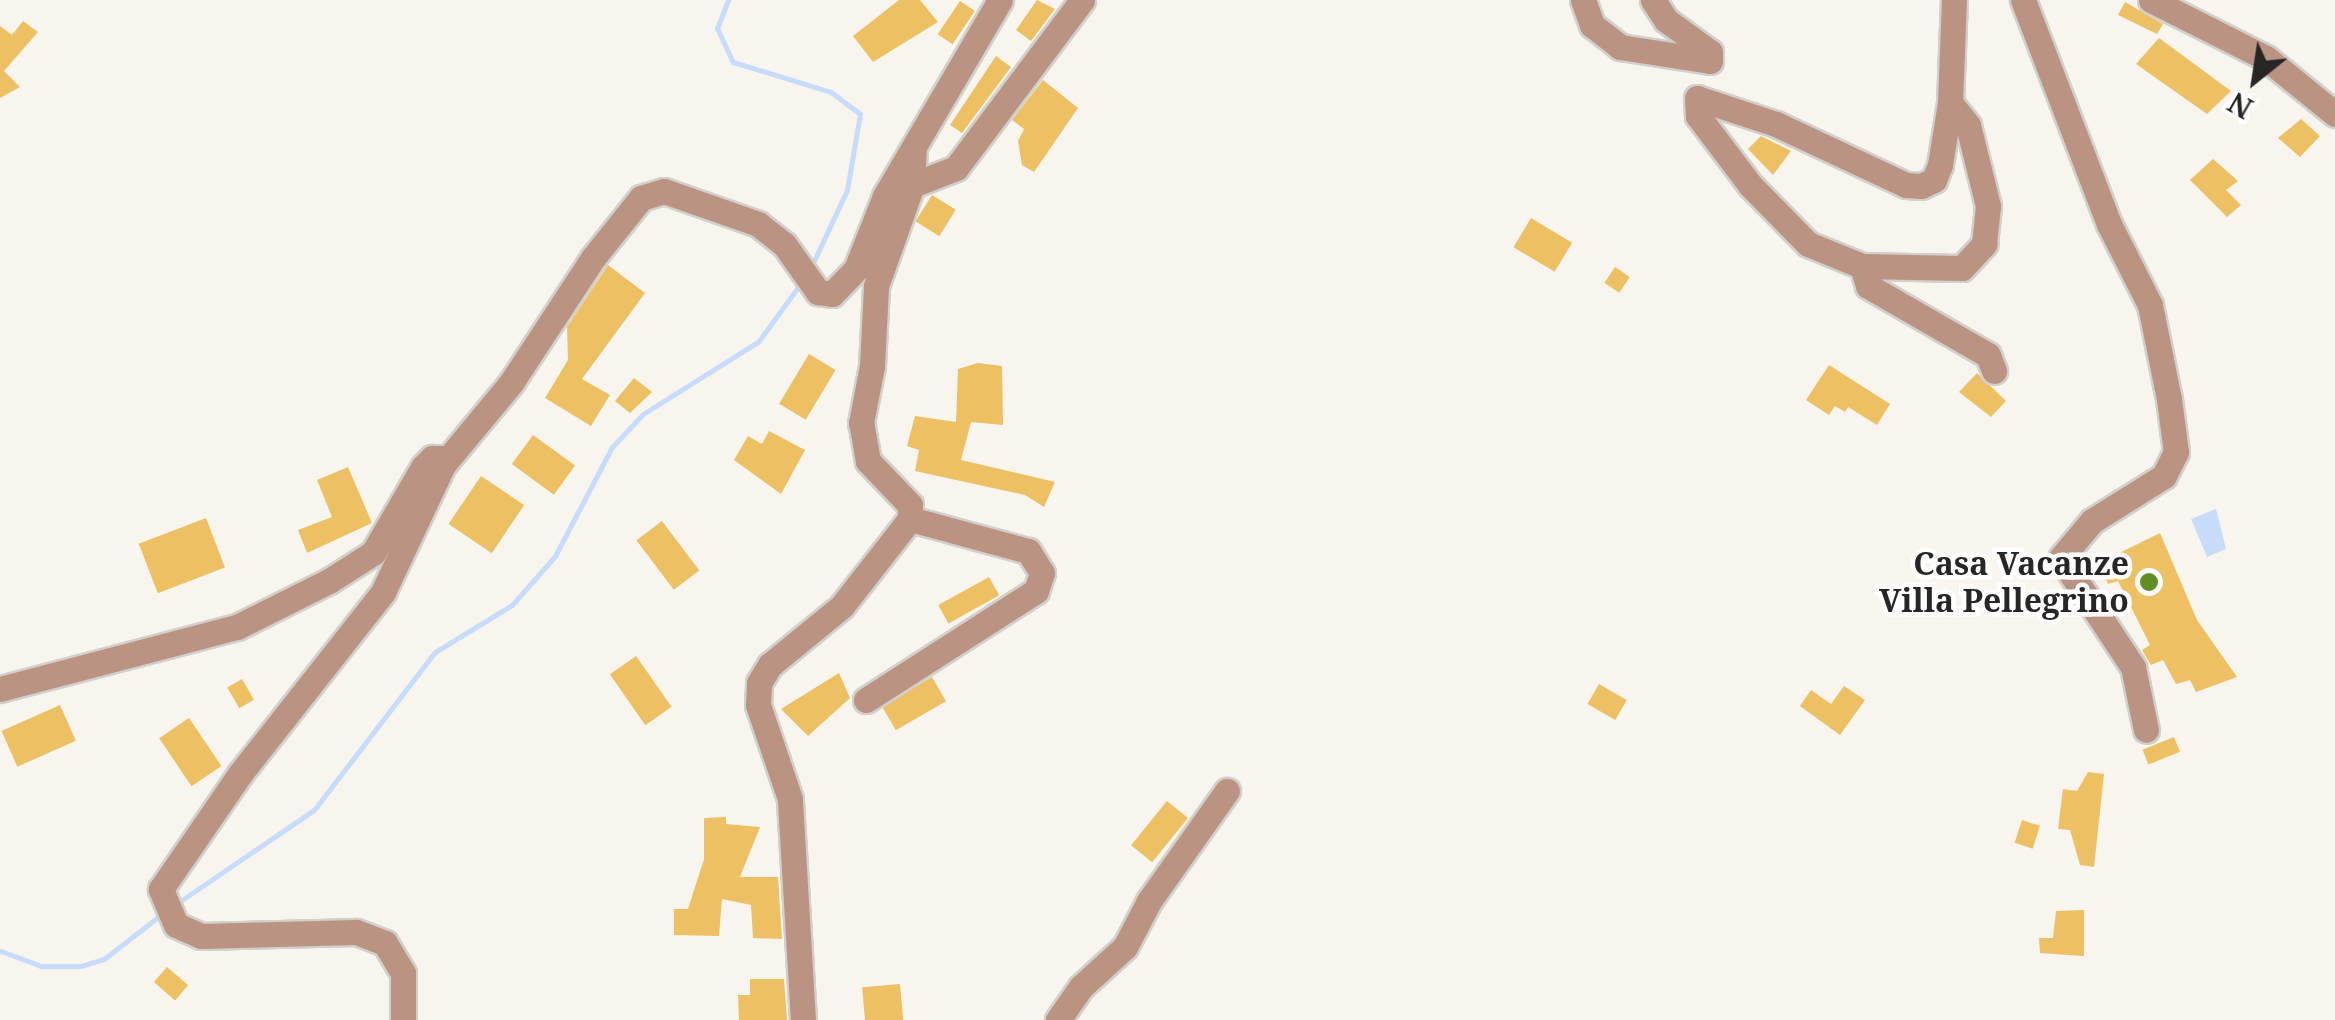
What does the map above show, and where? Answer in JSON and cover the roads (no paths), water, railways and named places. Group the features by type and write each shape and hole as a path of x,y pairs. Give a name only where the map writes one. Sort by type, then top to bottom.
{"street":[{"path":"403,1020 399,959 372,936 335,932 233,940 186,930 169,917 161,896 240,774 383,592 447,458 511,383 593,258 649,192 727,212 784,244 818,292 832,294 856,269 913,145 1000,0"},
{"path":"912,185 956,168 1082,0"},
{"path":"1583,0 1592,25 1620,47 1710,61 1710,52 1666,20 1654,0"},
{"path":"1950,103 1968,125 1988,206 1984,244 1976,259 1944,272 1862,266 1808,244 1751,186 1698,116 1697,98 1776,124 1906,185 1921,186 1940,166 1950,103 1954,0"},
{"path":"2023,0 2108,224 2150,305 2169,398 2176,452 2164,476 2092,521 2061,558 2133,667 2146,730"},
{"path":"2151,0 2266,58 2335,114"},
{"path":"803,1020 790,799 758,704 760,683 770,666 842,606 910,519 910,505 868,461 861,423 876,286 912,185 913,145"},
{"path":"1862,266 1868,286 1988,354 1994,371"},
{"path":"0,689 237,627 329,581 372,552 423,467 432,458 447,458"},
{"path":"866,700 1036,590 1042,573 1028,550 910,519"},
{"path":"1058,1020 1081,987 1125,947 1149,901 1227,792"}],"water":[{"path":"2216,509 2226,549 2207,557 2191,519"}],"waterway":[{"path":"728,0 717,28 733,62 831,92 860,114 847,190 812,265"},
{"path":"176,904 314,810 435,652 512,605 555,556 612,447 643,414 758,342 801,283"},
{"path":"1,951 41,966 81,966 104,959 163,913"}],"place":[{"name":"Casa Vacanze Villa Pellegrino","path":"2149,582"}]}
